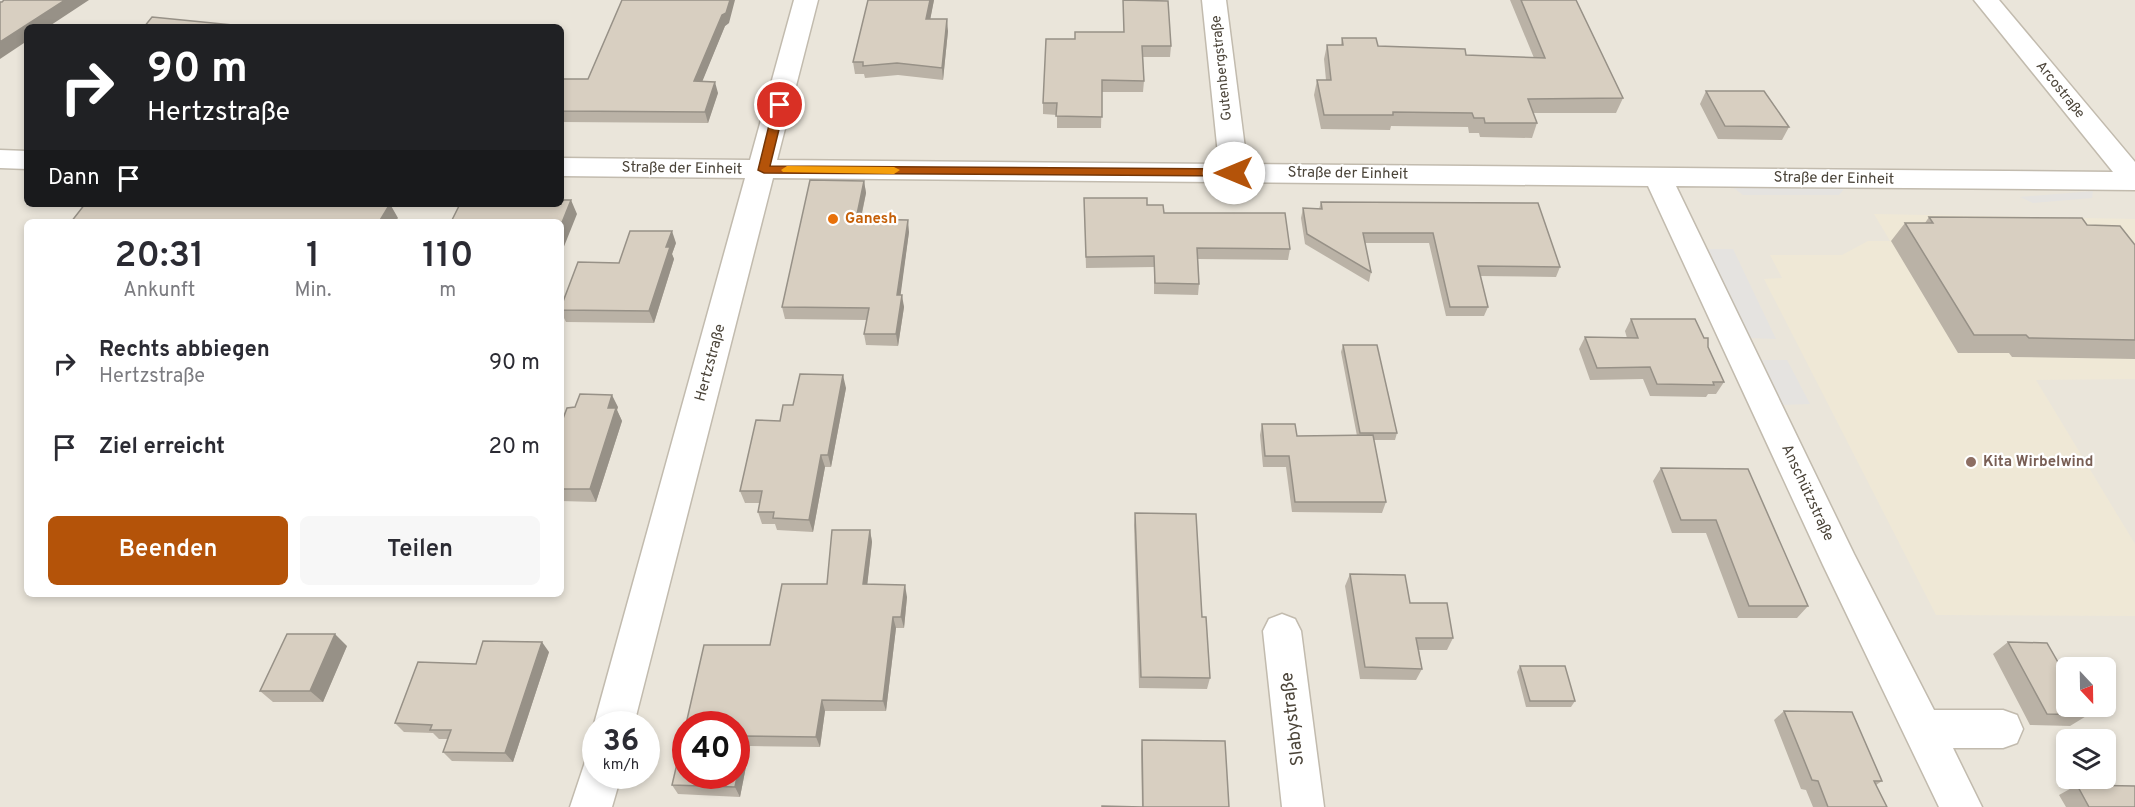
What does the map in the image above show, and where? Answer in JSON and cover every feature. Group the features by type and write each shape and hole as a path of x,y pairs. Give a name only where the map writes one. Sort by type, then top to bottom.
{"street":[{"name":"Hertzstraße","path":"618,711 764,170 807,0"},
{"name":"Gutenbergstraße","path":"1214,0 1234,173"},
{"name":"Arcostraße","path":"1986,0 2135,181"},
{"path":"0,159 24,160"},
{"name":"Straße der Einheit","path":"564,167 2135,181"},
{"name":"Anschützstraße","path":"1657,176 1841,566 1961,807"},
{"name":"Slabystraße","path":"1282,631 1304,807"},
{"path":"1922,729 2002,729"},
{"path":"591,807 596,789"}],"shaded area":[{"path":"0,0 2135,0 2135,807 0,807"},
{"path":"1731,186 1845,188 1839,195 1743,195"},
{"path":"2093,191 2092,198 2033,203 2020,197"},
{"name":"Kita Wirbelwind","path":"1874,214 2135,219 2135,379 2036,380 2135,544 2135,616 1936,615 1764,279 1782,278 1770,255 1842,255 1868,241 1890,241"},
{"path":"1708,249 1733,249 1776,339 1750,338"},
{"path":"1759,360 1787,360 1810,404 1781,405"}],"building":[{"path":"4,0 65,0 28,24 24,24 24,26 0,42 0,2"},
{"path":"622,0 730,0 694,81 715,82 705,112 564,111 564,79 588,79"},
{"path":"868,0 930,0 926,19 947,19 942,68 897,63 863,66 863,62 853,62"},
{"path":"1123,0 1168,1 1171,46 1142,46 1144,81 1102,80 1102,117 1056,116 1057,103 1043,103 1046,39 1075,39 1075,32 1124,32"},
{"path":"1521,0 1576,0 1623,98 1528,99 1537,123 1485,123 1484,118 1474,118 1472,113 1393,112 1393,115 1324,115 1317,80 1331,80 1327,45 1343,45 1342,38 1376,38 1378,46 1465,49 1466,55 1545,58"},
{"path":"152,17 223,24 146,24"},
{"path":"1706,91 1764,91 1789,127 1725,126"},
{"path":"810,180 864,181 856,219 908,220 897,295 902,295 896,334 864,334 869,308 782,307"},
{"path":"1084,198 1147,198 1147,205 1163,205 1164,213 1285,213 1290,249 1197,248 1199,284 1155,283 1154,256 1086,257"},
{"path":"564,200 571,200 563,219 452,219 458,207 564,207"},
{"path":"1321,202 1538,203 1560,267 1478,266 1488,307 1450,307 1433,233 1363,233 1371,272 1307,234 1303,208 1322,209"},
{"path":"83,207 388,207 381,219 73,219"},
{"path":"1929,217 2082,218 2087,225 2120,226 2135,245 2135,340 1974,335 1905,223 1933,223"},
{"path":"630,231 672,231 666,247 670,247 649,311 564,310 564,299 578,262 619,263"},
{"path":"1631,319 1695,319 1704,338 1708,338 1708,347 1724,382 1713,382 1714,385 1657,384 1650,367 1597,368 1585,337 1638,338"},
{"path":"1343,345 1377,345 1397,433 1360,433"},
{"path":"800,374 843,375 828,455 821,455 809,520 773,518 774,512 758,512 762,491 740,491 756,420 780,421 783,405 793,405"},
{"path":"580,394 612,395 608,408 616,408 590,489 564,489 564,416 567,408 575,407"},
{"path":"1262,424 1295,424 1297,436 1373,435 1386,502 1295,502 1289,456 1265,456"},
{"path":"1661,468 1748,469 1808,606 1749,606 1716,520 1681,520"},
{"path":"1135,513 1196,514 1202,617 1206,617 1210,678 1141,677"},
{"path":"832,530 870,530 863,584 905,585 901,617 893,617 883,701 822,700 816,737 750,736 750,711 689,711 704,645 770,645 782,584 827,584"},
{"path":"1350,574 1405,575 1410,603 1447,603 1453,638 1416,638 1422,669 1365,667"},
{"path":"287,634 335,634 310,691 260,691"},
{"path":"483,641 542,642 505,753 443,752 451,730 430,730 432,725 395,723 418,662 476,664"},
{"path":"2008,642 2047,643 2056,659 2056,714 2047,714"},
{"path":"1520,666 1565,666 1575,701 1530,701"},
{"path":"1784,711 1852,712 1882,781 1874,781 1887,807 1828,807 1818,781 1812,780"},
{"path":"1142,740 1225,741 1229,807 1143,807"},
{"path":"2116,786 2135,786 2135,807 2089,807 2079,789 2116,789"}],"slow traffic":[{"path":"787,170 894,170"}],"place":[{"name":"Ganesh","path":"833,219"},
{"name":"Kita Wirbelwind","path":"1971,462"}],"route":[{"path":"780,105 764,170 1234,173"}]}
